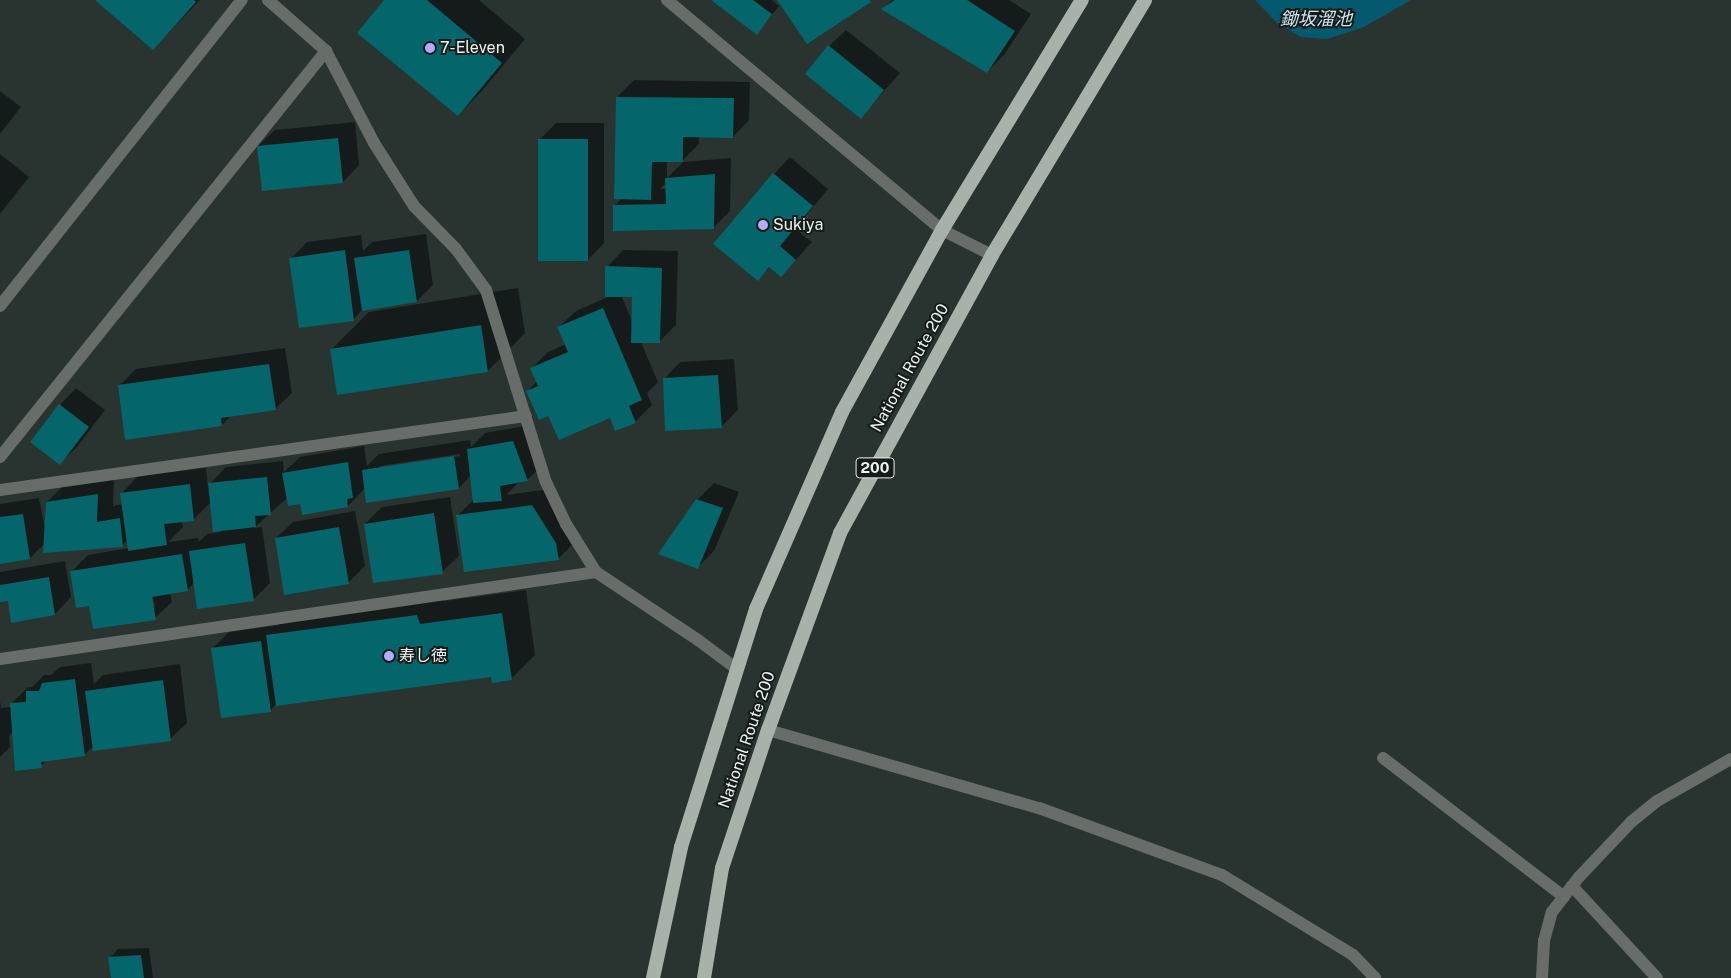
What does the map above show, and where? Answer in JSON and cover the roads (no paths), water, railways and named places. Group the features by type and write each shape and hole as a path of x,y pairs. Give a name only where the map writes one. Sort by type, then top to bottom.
{"highway":[{"name":"National Route 200","path":"653,978 681,847 756,609 842,412 942,230 1082,0"},
{"name":"National Route 200","path":"704,978 722,868 768,730 840,533 992,255 1145,0"}],"street":[{"path":"0,306 242,0"},
{"path":"268,0 326,51 374,143 414,206 456,249 486,290 545,480 566,524 596,572 698,640 737,669"},
{"path":"667,0 942,230 992,255"},
{"path":"0,457 326,51"},
{"path":"0,490 526,416"},
{"path":"0,659 596,572"},
{"path":"768,730 1039,808 1222,875 1353,954 1375,978"},
{"path":"1383,758 1564,897"},
{"path":"1542,978 1544,941 1552,912 1572,886 1637,816 1657,801 1731,759"},
{"path":"1572,886 1658,978"}],"water":[{"name":"鋤坂溜池","path":"1255,0 1411,0 1364,27 1327,39 1301,37 1277,23"}],"place":[{"name":"7-Eleven","path":"430,48"},
{"name":"Sukiya","path":"763,225"},
{"name":"寿し徳","path":"389,656"}]}
